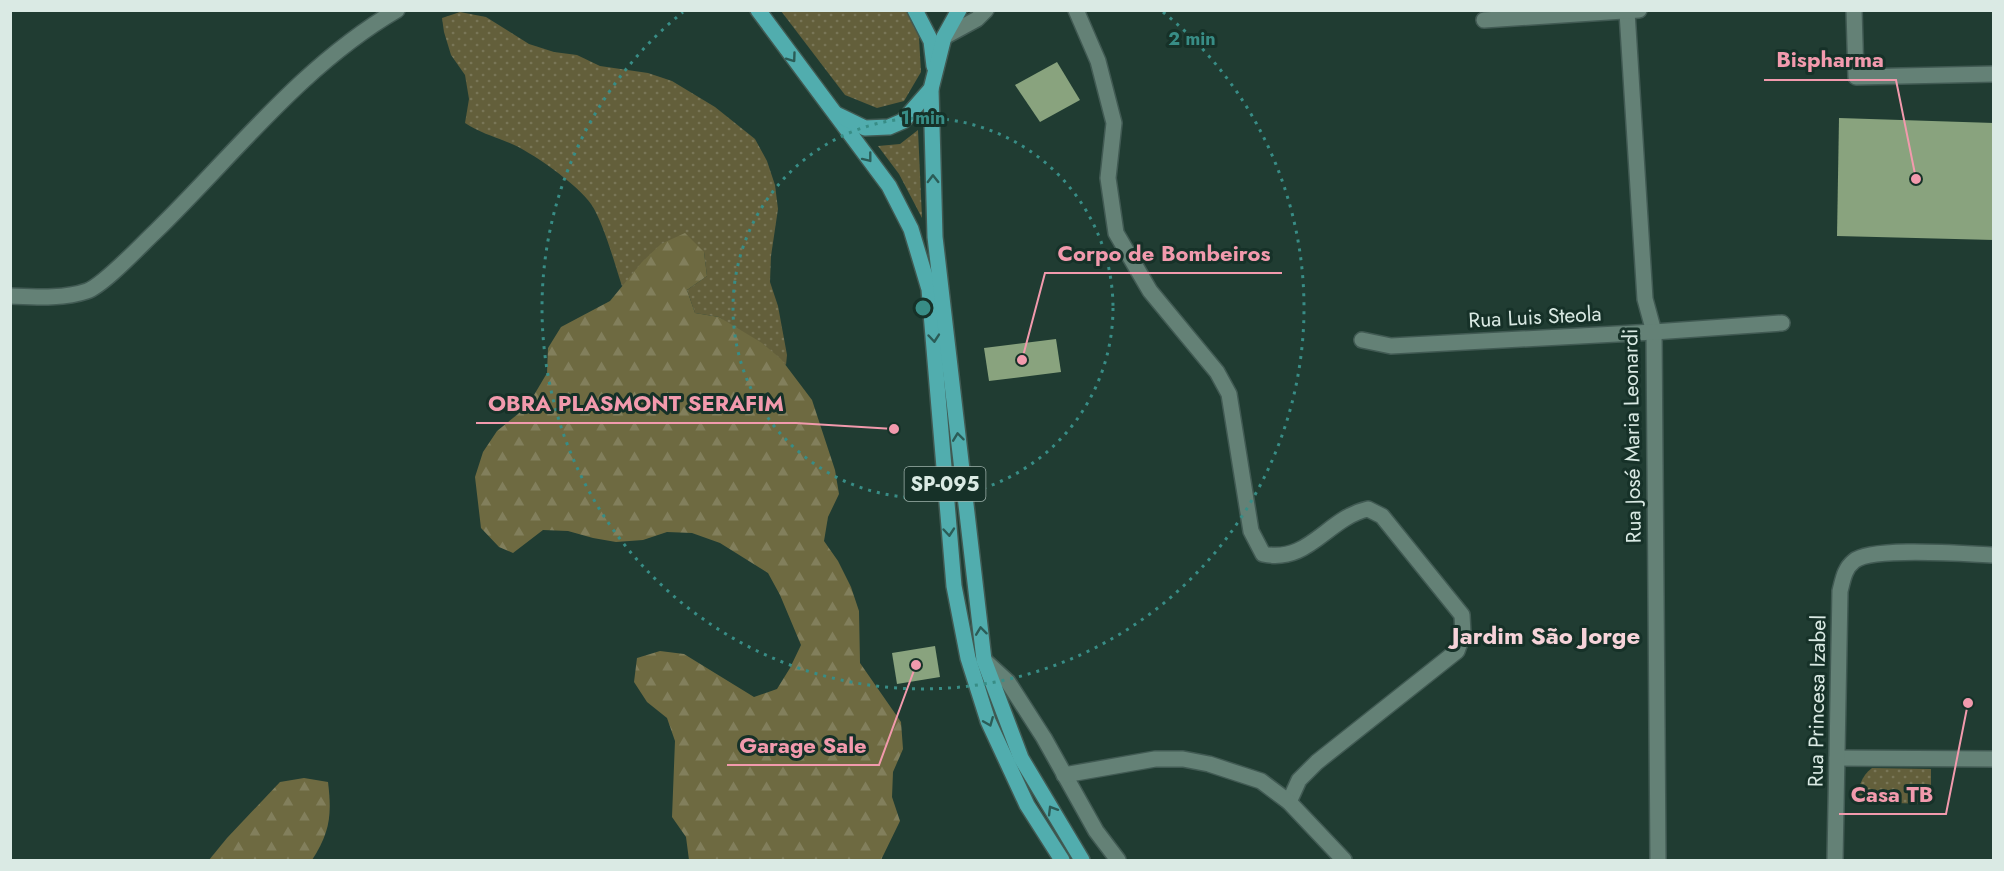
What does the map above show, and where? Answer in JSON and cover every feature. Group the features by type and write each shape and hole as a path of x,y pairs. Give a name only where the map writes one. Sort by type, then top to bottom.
{"main road":[{"name":"SP-095","path":"758,10 889,186 911,229 929,289 954,586 968,658 988,721 1017,784 1027,805 1062,861"},
{"path":"915,10 931,41 935,72"},
{"path":"832,112 865,128 889,127 903,121 931,89 944,37 959,10"},
{"name":"SP-095","path":"931,89 935,237 984,660 1021,758 1083,861"}],"street":[{"path":"10,296 64,296 89,291 175,213 278,105 322,63 396,10"},
{"path":"944,37 977,19 986,10"},
{"path":"1076,10 1098,61 1114,123 1108,178 1116,233 1150,291 1217,372 1229,394 1251,531 1263,554 1277,557 1298,552 1349,514 1368,509 1382,516 1462,615 1463,634 1456,651 1317,762 1299,780 1289,802"},
{"path":"1854,10 1856,77 1994,74"},
{"path":"1484,20 1633,11"},
{"name":"Rua José Maria Leonardi","path":"1633,11 1646,299 1654,332 1658,861"},
{"name":"Rua Luis Steola","path":"1362,340 1391,346 1782,323"},
{"name":"Rua Princesa Izabel","path":"1835,861 1840,591 1846,570 1855,560 1867,555 1891,553 1994,555"},
{"path":"984,660 1008,682 1044,738 1095,831 1118,861"},
{"path":"1837,758 1994,759"},
{"path":"1064,775 1155,759 1183,759 1209,764 1261,781 1289,802 1344,861"}],"shaded area":[{"path":"781,11 908,11 919,37 921,72 904,101 877,108 845,95"},
{"path":"460,12 486,17 529,44 554,52 577,55 600,66 648,73 672,81 715,107 755,139 767,161 775,185 778,209 771,256 770,282 778,306 787,355 786,365 719,317 695,313 687,290 707,276 704,252 622,286 600,221 585,196 565,178 528,152 465,123 469,99 465,75 451,55 442,18"},
{"path":"918,130 922,218 899,174 878,146 900,144"},
{"path":"1872,768 1931,769 1931,804 1856,802 1863,779"}],"green space":[{"path":"685,233 704,252 707,276 687,290 695,313 719,317 762,343 781,359 812,400 835,470 839,494 828,517 824,541 838,561 851,587 859,611 860,663 901,722 903,749 893,772 892,797 900,821 881,860 689,860 686,837 672,817 675,741 667,718 647,702 634,682 637,658 660,651 684,654 754,697 777,689 801,645 768,573 720,543 692,533 667,532 643,540 616,542 568,531 543,530 513,553 499,547 481,528 475,477 483,452 497,431 518,414 534,395 547,373 548,348 561,327 610,301 642,262 661,244"},
{"path":"304,778 328,782 328,823 323,841 312,860 209,860 280,782"}],"building":[{"path":"1057,62 1080,100 1040,122 1015,85"},
{"path":"1839,118 1994,123 1994,240 1837,236"},
{"path":"1056,339 1061,372 989,381 984,348"},
{"path":"935,646 940,677 897,684 892,653"}],"place":[{"name":"Bispharma","path":"1916,179"},
{"name":"Corpo de Bombeiros","path":"1022,360"},
{"name":"OBRA PLASMONT SERAFIM","path":"894,429"},
{"name":"Garage Sale","path":"916,665"},
{"name":"Casa TB","path":"1968,703"}],"district":[{"name":"Jardim São Jorge","path":"1546,636"}]}
